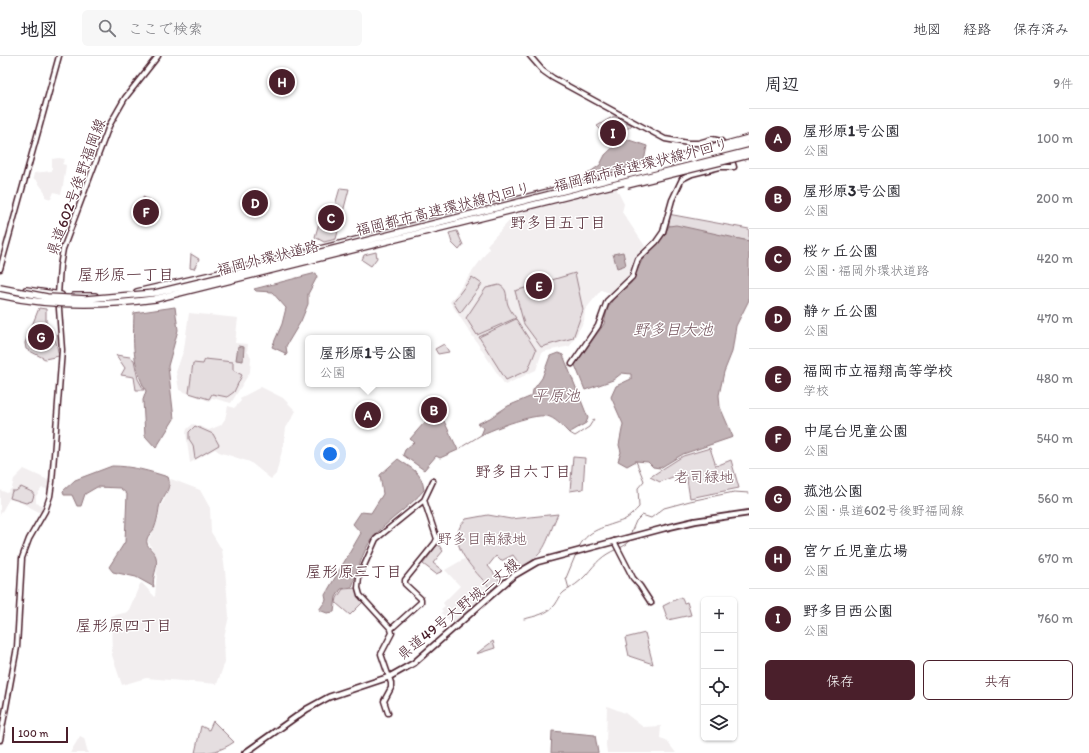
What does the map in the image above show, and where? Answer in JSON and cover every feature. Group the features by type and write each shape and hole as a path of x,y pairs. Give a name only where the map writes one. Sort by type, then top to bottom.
{"highway":[{"path":"556,192 613,174 749,138"},
{"name":"福岡外環状道路","path":"0,287 58,295 102,296 163,288 659,164 749,143"},
{"name":"福岡都市高速環状線内回り","path":"0,287 47,297 86,298 155,293 749,143"},
{"name":"福岡外環状道路","path":"0,294 59,304 108,304 153,298 662,173 749,150"},
{"name":"福岡都市高速環状線外回り","path":"0,294 28,300 65,304 104,304 155,299 749,150"},
{"path":"509,210 549,204 749,155"}],"main road":[{"name":"県道49号大野城二丈線","path":"245,753 307,709 329,697 389,677 414,663 517,573 541,560 695,521 749,513"}],"street":[{"path":"0,269 51,79 59,56"},
{"name":"県道602号後野福岡線","path":"0,740 17,647 22,558 29,539 45,511 50,496 52,482 62,350 58,295 60,266 66,240 109,126 125,98 158,56"},
{"path":"530,56 543,71 553,78 665,139 688,143 698,143 712,139 721,141 728,148 734,167 720,167 692,174 682,179 672,200 663,232 656,242 638,259 632,277 607,302 598,326 572,364"},
{"path":"388,713 384,700 391,688 381,654 392,633 391,629 360,595 358,588 359,577 376,539 424,500 433,481"},
{"path":"391,629 421,602 420,598 405,584 405,580 435,543 436,538 424,500"},
{"path":"614,541 632,578 640,586 651,603"}],"shaded area":[{"path":"52,159 65,159 62,164 66,165 63,186 61,194 54,192 51,199 45,197 45,192 33,178 34,173 52,171"},
{"path":"616,188 624,204 622,212 645,246 634,257 630,274 610,293 601,290 585,310 584,321 570,346 542,352 536,370 505,385 450,302 489,249 487,245 512,218 523,212"},
{"path":"189,313 238,318 235,343 248,344 247,351 251,357 250,372 231,403 212,398 209,401 179,390 176,372 184,349"},
{"path":"261,387 283,398 296,411 286,428 284,443 276,474 271,479 250,462 219,452 215,449 190,463 186,433 187,429 193,424 209,430 221,425 225,419 228,406 234,408 241,401 240,398"},
{"path":"24,469 46,479 49,483 47,489 42,488 36,496 36,503 44,506 41,513 20,502 9,499 0,515 0,490 7,493 12,488 14,479"},
{"path":"171,479 200,490 210,508 211,532 222,550 225,570 229,616 224,638 225,662 217,684 146,678 122,685 112,655 111,616 128,612 140,584 142,583 155,597 158,560 148,541 159,518 160,507 166,497"},
{"path":"464,559 491,590 453,624 441,613 443,611 441,609 445,606 443,603 460,586 445,570"},
{"path":"607,706 625,713 643,727 661,726 660,738 666,740 676,753 607,753"},
{"path":"80,736 84,738 88,753 70,753"}],"green space":[{"path":"280,73 288,90 280,90"},
{"path":"614,116 632,125 612,141 597,126"},
{"path":"340,188 349,189 336,239 324,242 315,237 323,209 333,212"},
{"path":"143,197 154,202 145,217"},
{"path":"252,197 260,201 257,209 249,205"},
{"path":"668,214 749,229 749,241 669,226"},
{"path":"457,231 463,245 459,250 452,243 449,233"},
{"path":"376,252 377,258 371,266 362,260 364,255"},
{"path":"191,254 199,259 194,269 190,268"},
{"path":"575,273 583,310 573,338 541,347 524,324 515,291"},
{"path":"472,277 482,284 460,313 453,302"},
{"path":"499,285 504,289 508,305 516,318 477,335 466,318 486,288"},
{"path":"39,308 46,309 46,322 54,333 59,356 45,359 26,349 25,343"},
{"path":"516,319 536,350 528,370 506,380 479,337"},
{"path":"444,344 449,352 438,354 435,349"},
{"path":"116,355 130,357 134,360 138,379 144,390 136,390 134,377 121,375 125,368"},
{"path":"205,359 233,362 233,370 242,375 234,392 227,397 212,394 209,399 189,393 193,363 203,364"},
{"path":"369,408 375,412 365,420 361,417"},
{"path":"195,426 213,434 219,445 195,459 193,445 189,439 189,432"},
{"name":"老司緑地","path":"710,448 716,466 731,460 739,488 690,498 686,474 680,474 660,482 650,477 683,456"},
{"path":"573,457 585,458 583,489 570,491"},
{"path":"21,487 32,492 34,495 32,501 26,503 10,498 12,491 16,491"},
{"name":"野多目南緑地","path":"558,514 542,551 531,562 522,567 513,555 501,561 496,556 488,566 501,582 492,590 468,562 459,545 457,537 459,529 466,519 488,515 511,519"},
{"path":"438,544 443,551 433,563 443,571 436,574 423,564"},
{"path":"356,588 363,602 350,615 336,603 337,598 343,589"},
{"path":"681,597 684,603 687,602 691,615 668,620 663,606"},
{"path":"645,633 653,664 629,656 625,638"},
{"path":"493,641 495,648 476,654"},
{"path":"213,721 234,742 225,748 216,751 195,753 201,726 209,730"}],"water":[{"path":"623,138 647,146 644,161 583,177 600,165 605,155"},
{"name":"野多目大池","path":"676,225 749,241 749,300 736,326 732,352 724,372 719,395 720,407 733,437 683,454 660,468 653,467 648,462 636,461 627,466 618,461 621,452 619,445 623,424 611,397 616,386 631,379 631,374 622,373 613,380 585,390 575,365 604,324 607,310 613,299 631,283 646,252 661,240 669,226"},
{"path":"623,252 626,265 617,268 613,254"},
{"path":"316,273 317,277 308,294 308,304 301,321 286,346 287,354 285,356 285,353 272,347 282,324 286,308 272,292 256,291 254,289"},
{"path":"175,307 178,330 168,366 174,419 156,448 145,436 143,400 146,391 141,382 134,353 134,313"},
{"path":"238,346 244,347 243,361 236,360"},
{"name":"平原池","path":"558,353 563,355 588,418 586,423 569,433 553,418 536,416 526,418 481,435 484,428 477,424 490,418 508,406 532,396 533,390 542,378 550,356"},
{"path":"443,419 458,450 440,458 436,456 424,470 403,455 405,450 414,442 410,439 424,423"},
{"path":"398,459 412,468 419,475 424,490 412,503 384,526 372,539 363,555 352,587 341,589 336,597 334,612 327,613 319,610 326,600 325,595 361,533 353,524 361,512 371,513 383,494 380,475"},
{"path":"112,466 133,468 168,477 168,489 160,504 154,529 147,539 147,544 155,555 157,561 153,580 154,587 136,577 113,572 109,567 125,542 127,494 120,488 97,487 85,494 81,506 77,506 72,495 64,495 63,491 75,480"},
{"path":"552,731 595,735 598,753 551,753"}],"waterway":[{"path":"570,433 575,436 589,427 594,419"},
{"path":"460,448 481,435"},
{"path":"578,550 581,543 591,533 624,520 639,507 638,488 644,481 636,461"},
{"path":"630,535 636,521 642,515 651,518 664,508 690,501 734,492 749,493"},
{"path":"620,548 627,544 629,540"},
{"path":"524,619 541,614 552,608 560,596 581,580 596,563 617,549"},
{"path":"569,589 566,578 576,554"}],"place":[{"name":"宮ケ丘児童広場","path":"282,82"},
{"name":"野多目西公園","path":"613,133"},
{"name":"静ヶ丘公園","path":"255,203"},
{"name":"中尾台児童公園","path":"146,212"},
{"name":"桜ヶ丘公園","path":"331,218"},
{"name":"福岡市立福翔高等学校","path":"539,286"},
{"name":"菰池公園","path":"41,337"},
{"name":"屋形原3号公園","path":"434,410"},
{"name":"屋形原1号公園","path":"368,415"}],"district":[{"name":"野多目五丁目","path":"558,222"},
{"name":"屋形原一丁目","path":"126,274"},
{"name":"野多目六丁目","path":"523,471"},
{"name":"屋形原三丁目","path":"354,571"},
{"name":"屋形原四丁目","path":"124,625"}]}
